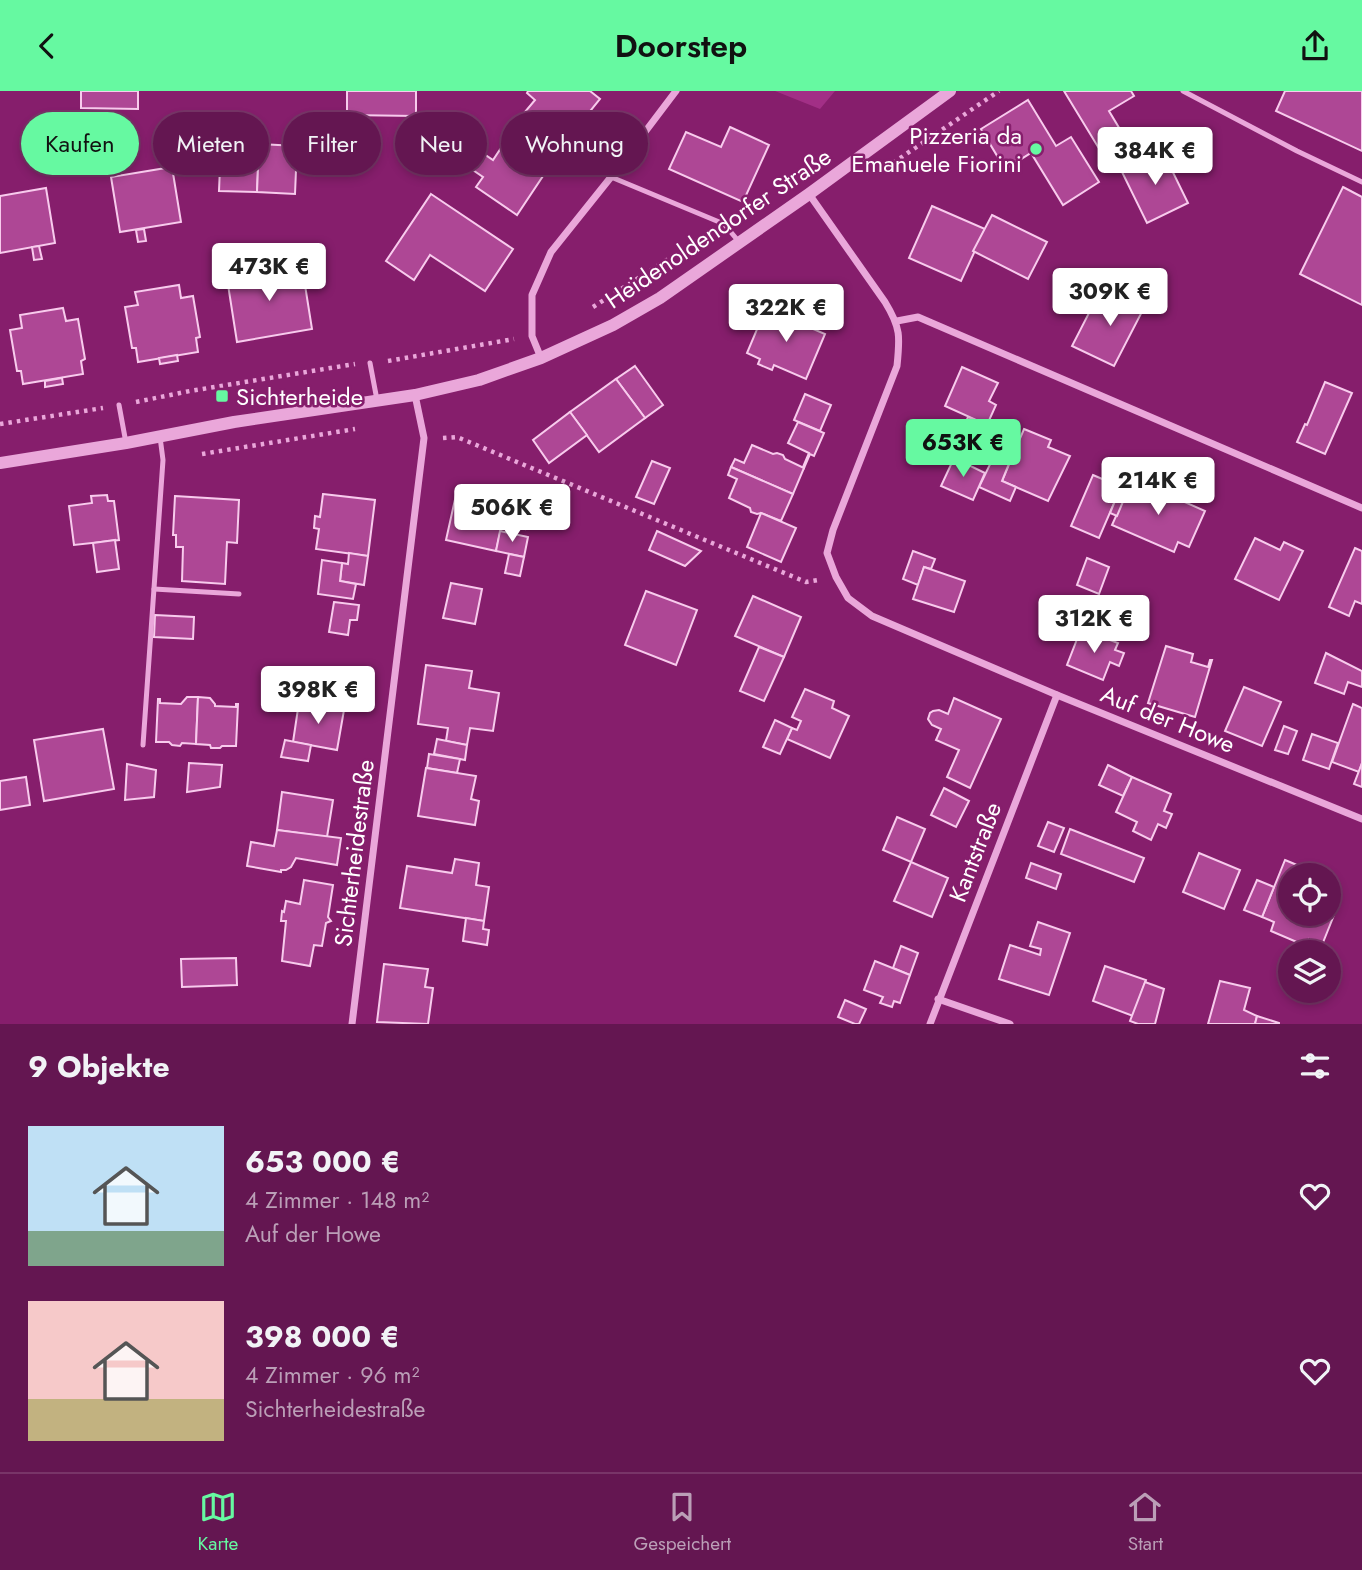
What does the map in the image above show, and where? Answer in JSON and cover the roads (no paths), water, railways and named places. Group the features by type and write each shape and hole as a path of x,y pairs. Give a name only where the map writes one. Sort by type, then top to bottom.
{"street":[{"path":"541,358 532,336 531,295 551,252 676,91"},
{"name":"Heidenoldendorfer Straße","path":"0,463 415,394 479,380 541,358 613,325 648,305 740,243 950,91"},
{"path":"808,194 897,321 918,317 1362,507"},
{"name":"Auf der Howe","path":"897,321 900,341 897,366 833,530 827,553 848,598 872,616 1057,695 1362,819"},
{"name":"Sichterheidestraße","path":"352,1024 424,438 415,394"},
{"name":"Kantstraße","path":"930,1024 1057,695"},
{"path":"938,999 1010,1024"}],"lane":[{"path":"1183,91 1362,182"},
{"path":"611,177 723,224 740,243"},
{"path":"370,363 377,400"},
{"path":"119,405 126,443"},
{"path":"143,745 163,460 160,437"},
{"path":"154,589 239,594"}],"place":[{"name":"Pizzeria da Emanuele Fiorini","path":"1036,149"},
{"name":"Sichterheide","path":"222,396"}]}
